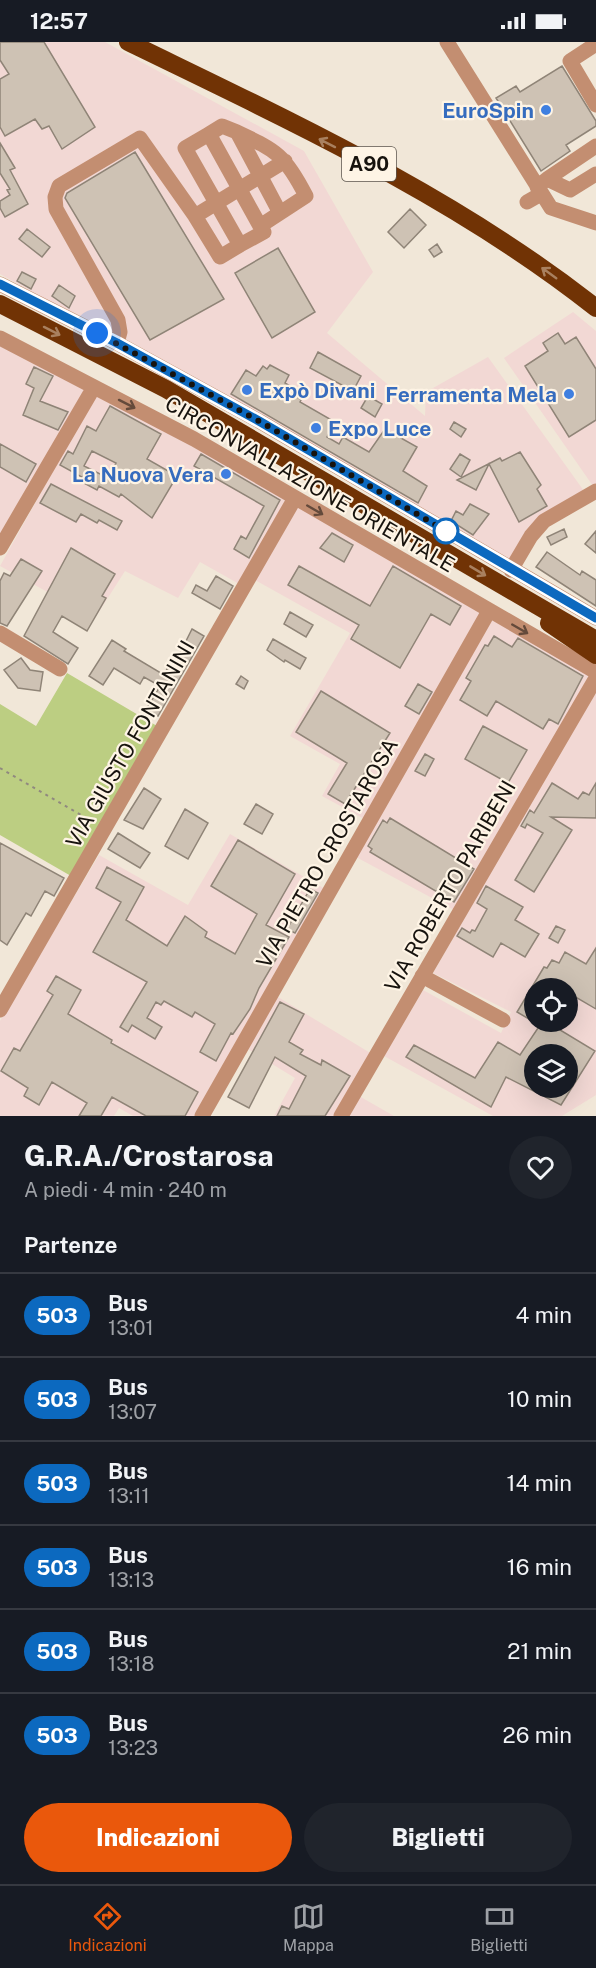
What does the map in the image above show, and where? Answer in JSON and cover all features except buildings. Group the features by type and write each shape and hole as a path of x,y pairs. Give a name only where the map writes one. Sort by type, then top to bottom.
{"highway":[{"name":"A90","path":"128,42 451,208 519,251 596,308"},
{"path":"0,304 166,389 509,579 596,640"},
{"path":"509,579 553,627 596,655"}],"street":[{"path":"447,42 542,186 554,210 596,223"},
{"path":"596,44 570,61 596,105"},
{"path":"240,245 184,148 222,126 274,149 285,161 306,196 260,226"},
{"path":"237,132 280,213"},
{"path":"117,343 120,332 118,320 54,201 57,190 62,183 140,138 195,216 220,257 264,232 238,190 209,134"},
{"path":"527,202 542,186 596,146"},
{"path":"195,216 285,161"},
{"path":"542,186 570,190 596,174"},
{"name":"CIRCONVALLAZIONE ORIENTALE","path":"0,284 117,343 259,421 509,579 596,618"},
{"name":"CIRCONVALLAZIONE ORIENTALE","path":"0,338 194,439 596,672"},
{"path":"0,548 94,387"},
{"path":"509,579 540,524 596,491"},
{"name":"VIA GIUSTO FONTANINI","path":"0,1010 295,498"},
{"name":"VIA PIETRO CROSTAROSA","path":"202,1116 489,611"},
{"path":"0,633 60,669"},
{"name":"VIA ROBERTO PARIBENI","path":"341,1116 596,678"},
{"path":"422,976 503,1020"}],"path":[{"path":"0,768 105,829"}],"shaded area":[{"path":"0,42 105,42 304,151 373,272 327,333 425,416 426,392 488,357 584,491 512,563 112,331 43,298 0,274"},
{"path":"573,312 596,331 596,484 593,486 504,358"},
{"path":"0,345 90,388 0,539"},
{"path":"96,394 289,499 241,585 200,562 178,598 125,571 95,618 0,566"},
{"path":"297,505 485,612 366,820 322,796 340,764 290,736 350,633 255,580"},
{"path":"491,618 591,676 456,911 356,857"},
{"path":"596,688 596,1095 562,1116 493,1116 384,1056 423,990 501,1033 511,1012 433,973"},
{"path":"230,834 325,889 198,1116 133,1116 119,1108 114,1116 0,1116 0,1021 99,855 188,905"},
{"path":"278,997 372,1054 336,1116 274,1116 295,1078 246,1048"},
{"path":"359,1096 394,1116 348,1116"}],"green space":[{"path":"67,673 157,726 71,876 0,835 0,704 36,726"}],"bus line":[{"name":"503","path":"0,284 117,343 259,421 596,618"}],"place":[{"name":"EuroSpin","path":"546,110"},
{"name":"Expò Divani","path":"247,390"},
{"name":"Ferramenta Mela","path":"569,394"},
{"name":"Expo Luce","path":"316,428"},
{"name":"La Nuova Vera","path":"226,474"}],"route":[{"path":"97,333 259,421 446,531"}]}
